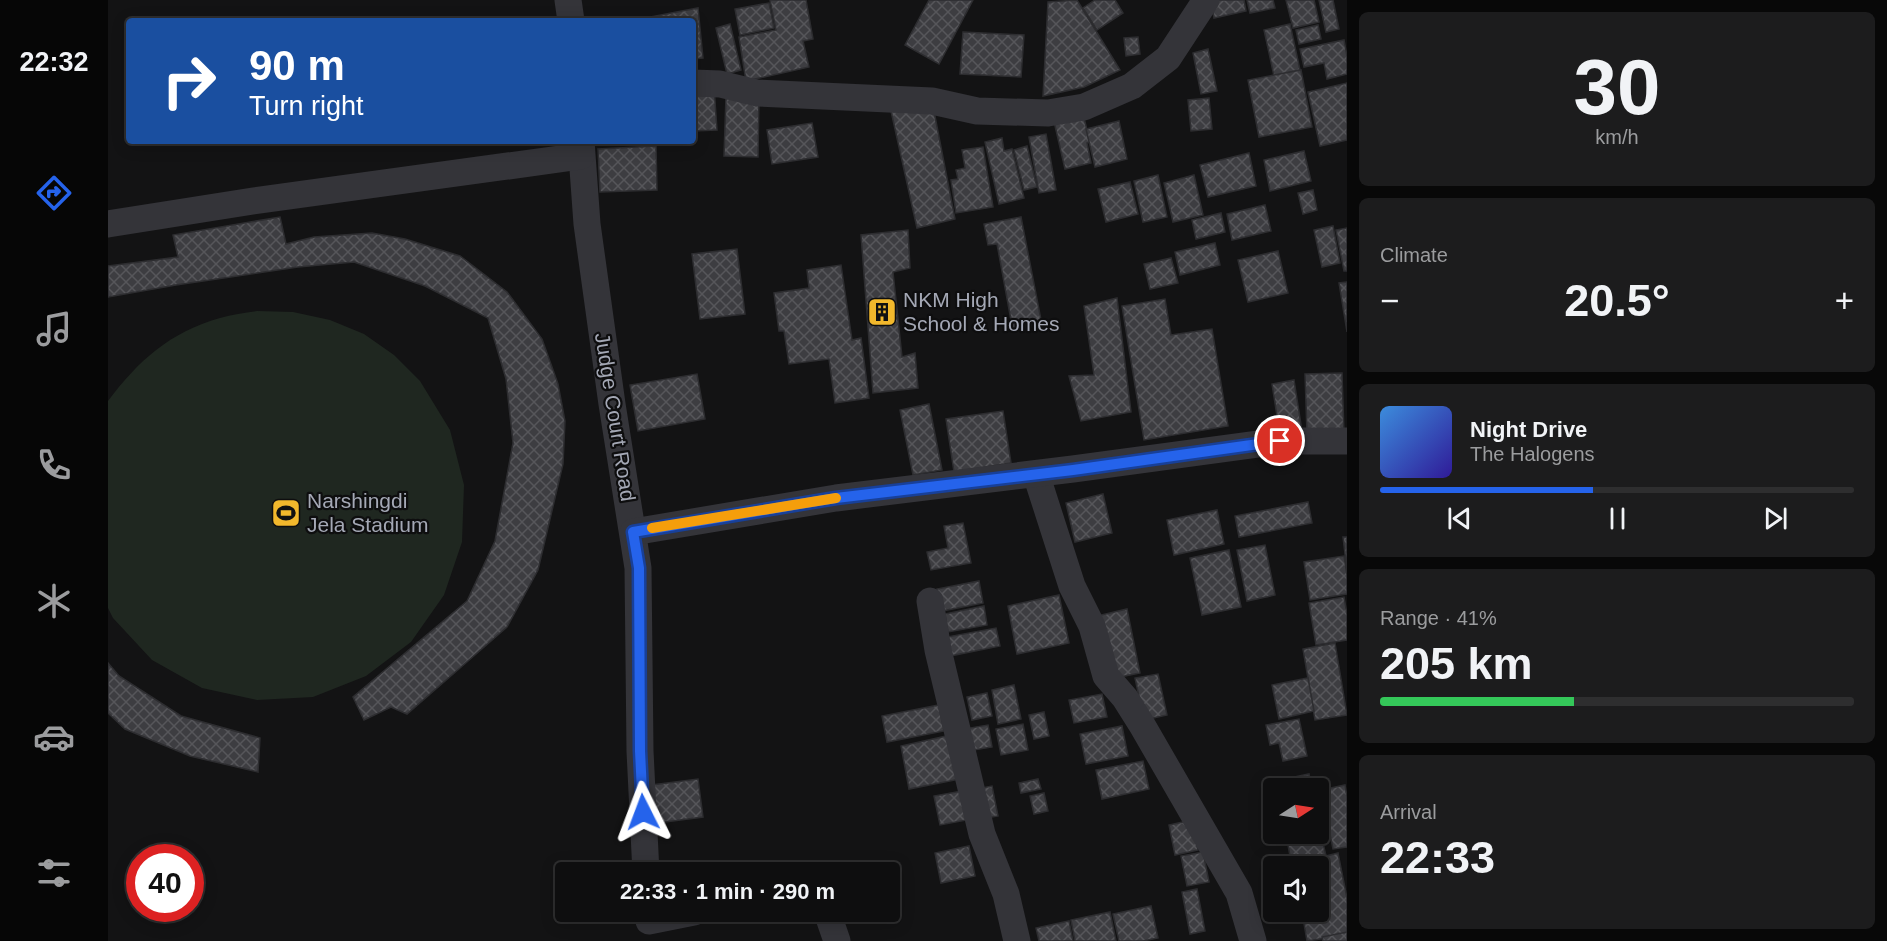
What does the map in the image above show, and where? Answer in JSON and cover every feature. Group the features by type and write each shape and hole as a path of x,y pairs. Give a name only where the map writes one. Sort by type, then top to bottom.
{"street":[{"path":"568,0 571,18"},
{"path":"696,83 720,84 757,93 932,101 977,111 1048,113 1084,107 1132,86 1168,58 1206,0"},
{"path":"108,224 581,148"},
{"name":"Judge Court Road","path":"581,148 587,224 639,568 640,751 645,862"},
{"path":"633,532 836,498 1280,441 1347,441"},
{"path":"1036,474 1072,586 1092,626 1106,676 1125,698 1142,725 1239,893 1253,941"},
{"path":"930,601 939,650 982,834 1006,894 1017,941"},
{"path":"830,922 837,941"}],"shaded area":[{"name":"Narshingdi Jela Stadium","path":"257,311 293,312 330,320 364,334 394,355 420,381 450,430 464,485 462,542 444,595 411,642 366,676 313,697 257,700 202,688 152,660 113,618 108,608 108,401 143,361 171,340 202,324"}],"building":[{"path":"770,0 806,0 813,39 803,41 809,67 746,81 739,37 776,30"},
{"path":"929,0 973,0 939,64 905,45"},
{"path":"1077,0 1120,70 1084,87 1043,96 1048,2"},
{"path":"1095,0 1115,0 1123,13 1097,30 1083,8"},
{"path":"1211,0 1244,0 1246,11 1214,18"},
{"path":"1247,0 1273,0 1275,8 1250,13"},
{"path":"1286,0 1314,0 1319,22 1293,28"},
{"path":"1319,0 1333,0 1339,29 1326,32"},
{"path":"769,3 774,28 740,35 735,9"},
{"path":"698,8 703,58 696,59 696,18 650,17"},
{"path":"730,24 741,70 727,74 716,28"},
{"path":"1290,24 1300,70 1274,76 1264,30"},
{"path":"1318,25 1321,39 1299,44 1296,30"},
{"path":"963,32 1024,35 1021,77 960,74"},
{"path":"1138,37 1140,54 1126,56 1124,38"},
{"path":"1344,40 1347,74 1327,79 1324,63 1304,67 1300,49"},
{"path":"1208,49 1217,91 1201,94 1193,53"},
{"path":"1301,70 1312,127 1259,137 1248,80"},
{"path":"1347,83 1347,140 1320,146 1308,92"},
{"path":"696,87 714,87 717,130 696,131"},
{"path":"726,96 759,97 758,157 724,156"},
{"path":"1209,98 1212,129 1191,131 1188,100"},
{"path":"932,101 955,219 917,228 891,111"},
{"path":"1082,110 1090,142 1087,143 1091,163 1065,169 1053,117"},
{"path":"1119,121 1127,159 1095,167 1086,129"},
{"path":"812,123 818,157 772,164 767,130"},
{"path":"1046,134 1056,190 1039,193 1029,137"},
{"path":"1002,138 1004,151 1012,149 1024,198 999,204 985,142"},
{"path":"656,146 657,190 600,192 598,149"},
{"path":"1027,146 1037,187 1024,190 1014,150"},
{"path":"983,147 993,207 956,213 951,180 958,179 956,170 965,168 962,150"},
{"path":"1304,151 1311,181 1270,191 1264,160"},
{"path":"1249,153 1256,186 1208,197 1200,165"},
{"path":"1158,175 1167,217 1143,222 1134,181"},
{"path":"1194,175 1203,215 1173,222 1164,183"},
{"path":"1130,182 1138,214 1106,222 1098,189"},
{"path":"1313,190 1317,210 1303,214 1298,193"},
{"path":"1265,205 1271,231 1232,240 1227,214"},
{"path":"1221,213 1225,232 1196,239 1192,220"},
{"path":"280,217 286,244 314,237 372,233 405,239 460,256 507,292 542,339 558,384 565,421 563,464 538,570 507,627 407,714 391,707 364,720 353,697 467,601 495,541 513,443 506,379 488,318 425,286 354,262 298,267 108,297 108,266 178,257 173,235"},
{"path":"1021,217 1042,325 1013,331 997,244 988,245 984,224"},
{"path":"1333,226 1340,263 1322,267 1314,230"},
{"path":"1347,228 1347,271 1344,271 1336,230"},
{"name":"NKM High School & Homes","path":"908,230 910,268 893,272 902,357 915,353 918,388 873,393 861,235"},
{"path":"1215,243 1220,265 1180,275 1175,252"},
{"path":"737,249 745,314 700,319 692,254"},
{"path":"1278,251 1288,293 1248,302 1238,260"},
{"path":"1171,258 1178,283 1150,289 1144,264"},
{"path":"841,265 852,340 861,338 869,398 835,403 829,359 789,364 784,331 779,331 774,293 809,288 807,270"},
{"path":"1347,282 1347,332 1339,283"},
{"path":"1117,298 1131,412 1081,421 1069,376 1094,375 1084,306"},
{"path":"1165,299 1171,335 1212,329 1228,426 1144,440 1122,306"},
{"path":"1342,373 1344,433 1307,434 1305,374"},
{"path":"697,374 705,419 638,431 630,385"},
{"path":"1294,380 1302,431 1280,435 1272,384"},
{"path":"929,404 942,470 913,475 900,410"},
{"path":"1003,411 1011,463 954,472 946,419"},
{"path":"1103,494 1112,533 1075,542 1066,503"},
{"path":"1308,502 1312,523 1239,537 1235,516"},
{"path":"1217,510 1224,544 1174,555 1167,520"},
{"path":"963,523 971,563 931,570 927,552 948,548 944,526"},
{"path":"1343,537 1347,537 1347,571"},
{"path":"1265,545 1275,595 1247,601 1237,550"},
{"path":"1229,550 1241,607 1202,615 1190,558"},
{"path":"1344,556 1347,594 1310,600 1304,562"},
{"path":"979,581 983,603 942,611 937,589"},
{"path":"1059,595 1069,643 1017,654 1008,606"},
{"path":"1344,597 1347,614 1347,640 1316,645 1309,603"},
{"path":"984,606 987,625 948,632 945,614"},
{"path":"1127,609 1140,673 1110,679 1097,616"},
{"path":"996,628 1000,646 950,656 947,637"},
{"path":"1335,643 1347,715 1315,720 1303,649"},
{"path":"108,663 119,676 181,716 260,738 258,772 190,756 125,729 108,713"},
{"path":"1158,674 1167,715 1144,720 1135,678"},
{"path":"1308,678 1314,711 1279,719 1272,685"},
{"path":"1014,685 1021,719 998,724 992,690"},
{"path":"987,693 992,716 972,720 967,697"},
{"path":"1102,694 1107,717 1074,723 1069,700"},
{"path":"939,705 944,731 887,742 882,716"},
{"path":"1044,712 1049,736 1034,739 1029,715"},
{"path":"1299,719 1307,756 1283,761 1279,743 1270,745 1266,725"},
{"path":"1023,724 1028,750 1001,755 996,729"},
{"path":"988,725 992,747 968,751 964,729"},
{"path":"1122,726 1128,756 1086,764 1080,734"},
{"path":"951,735 960,779 909,789 901,746"},
{"path":"1143,761 1149,789 1102,799 1096,770"},
{"path":"1309,774 1310,778 1290,778"},
{"path":"698,779 703,817 650,824 644,786"},
{"path":"1038,779 1041,789 1021,793 1019,783"},
{"path":"1345,785 1347,847 1333,849 1329,829 1329,788"},
{"path":"992,786 998,816 981,819 976,789"},
{"path":"967,790 972,819 940,825 934,796"},
{"path":"1044,793 1048,811 1034,814 1030,796"},
{"path":"1192,820 1198,850 1175,855 1169,825"},
{"path":"1288,844 1323,844 1326,856 1290,856"},
{"path":"969,846 975,876 941,883 935,853"},
{"path":"1203,852 1209,882 1187,886 1181,856"},
{"path":"1338,853 1347,898 1347,935 1307,941 1304,922 1329,922 1329,856 1326,856"},
{"path":"1197,889 1205,931 1190,934 1182,892"},
{"path":"1151,906 1158,938 1143,941 1119,941 1113,914"},
{"path":"1110,912 1116,941 1075,941 1071,920"},
{"path":"1069,921 1073,941 1039,941 1036,928"},
{"path":"1347,932 1347,941 1323,941 1322,937"}],"slow traffic":[{"path":"652,528 836,498"}],"place":[{"name":"NKM High School & Homes","path":"882,312"},
{"name":"Narshingdi Jela Stadium","path":"286,513"}],"route":[{"path":"643,812 640,751 639,568 633,532 836,498 1073,470 1280,441"}]}
